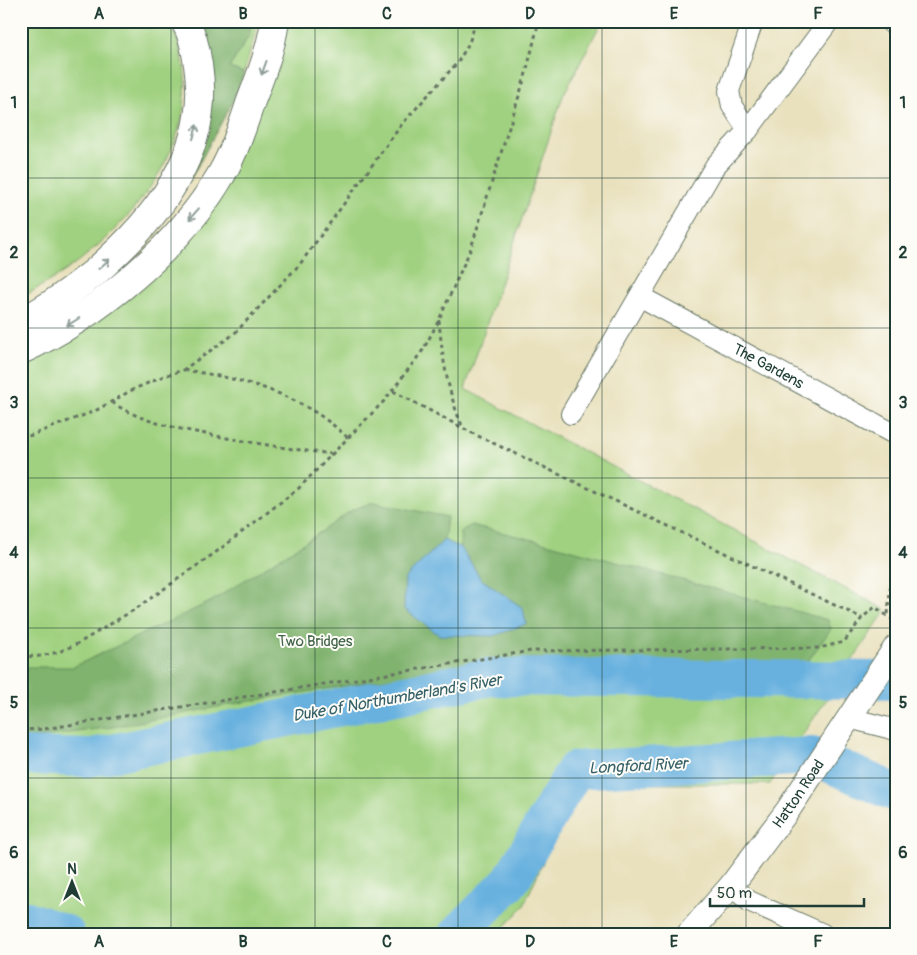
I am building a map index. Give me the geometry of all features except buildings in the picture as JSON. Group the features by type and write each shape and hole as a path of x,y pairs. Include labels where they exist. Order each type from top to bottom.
{"highway":[{"path":"21,321 76,288 128,242 165,198 186,159 196,130 201,104 200,78 196,53 190,30 185,21"},
{"path":"21,350 46,339 83,316 117,290 162,250 199,209 222,174 241,129 266,63 275,21"}],"street":[{"path":"748,130 732,106 728,91 753,21"},
{"path":"571,414 716,166 748,130 829,21"},
{"path":"889,21 896,27"},
{"name":"The Gardens","path":"641,297 896,435"},
{"name":"Hatton Road","path":"689,934 731,886 788,810 896,647"},
{"path":"847,721 896,730"},
{"path":"731,886 749,901 823,934"}],"path":[{"path":"21,439 95,411 132,390 183,370 234,334 300,264 402,124 458,62 469,43 476,21"},
{"path":"21,657 59,652 79,643 137,608 219,550 299,488 393,391 424,350 471,248 525,77 539,21"},
{"path":"439,320 441,346 451,397 463,429"},
{"path":"183,370 213,375 268,389 303,404 331,423 348,438"},
{"path":"393,391 463,429 862,618"},
{"path":"112,402 126,412 182,429 260,444 333,454"},
{"path":"888,614 892,580 896,572"},
{"path":"21,730 64,726 531,652 819,648 844,642 862,618 875,607 888,614 896,622"}],"green space":[{"path":"21,21 169,21 182,55 185,89 181,123 169,154 152,185 130,213 106,238 58,276 21,298"},
{"path":"195,21 250,21 250,34 229,68 244,73 232,103 189,182"},
{"path":"250,21 256,21 255,34 244,73 229,68 250,34"},
{"name":"Two Bridges","path":"281,21 602,21 563,96 465,389 886,610 770,784 578,784 523,907 497,934 21,934 21,357 187,231"},
{"path":"373,502 447,517 444,540 405,578 404,609 523,608 481,579 461,548 460,532 471,525 550,544 828,620 831,629 805,665 524,659 460,667 244,702 112,727 21,740 21,667 73,667 210,602 321,532 352,510"}],"water":[{"path":"444,540 461,548 481,579 523,608 526,624 494,636 439,635 404,609 405,578"}],"waterway":[{"name":"Duke of Northumberland's River","path":"21,756 88,758 490,677 896,680"},
{"name":"Longford River","path":"458,934 511,880 575,770 812,756 896,793"},
{"name":"Longford River","path":"21,918 66,934"}]}
